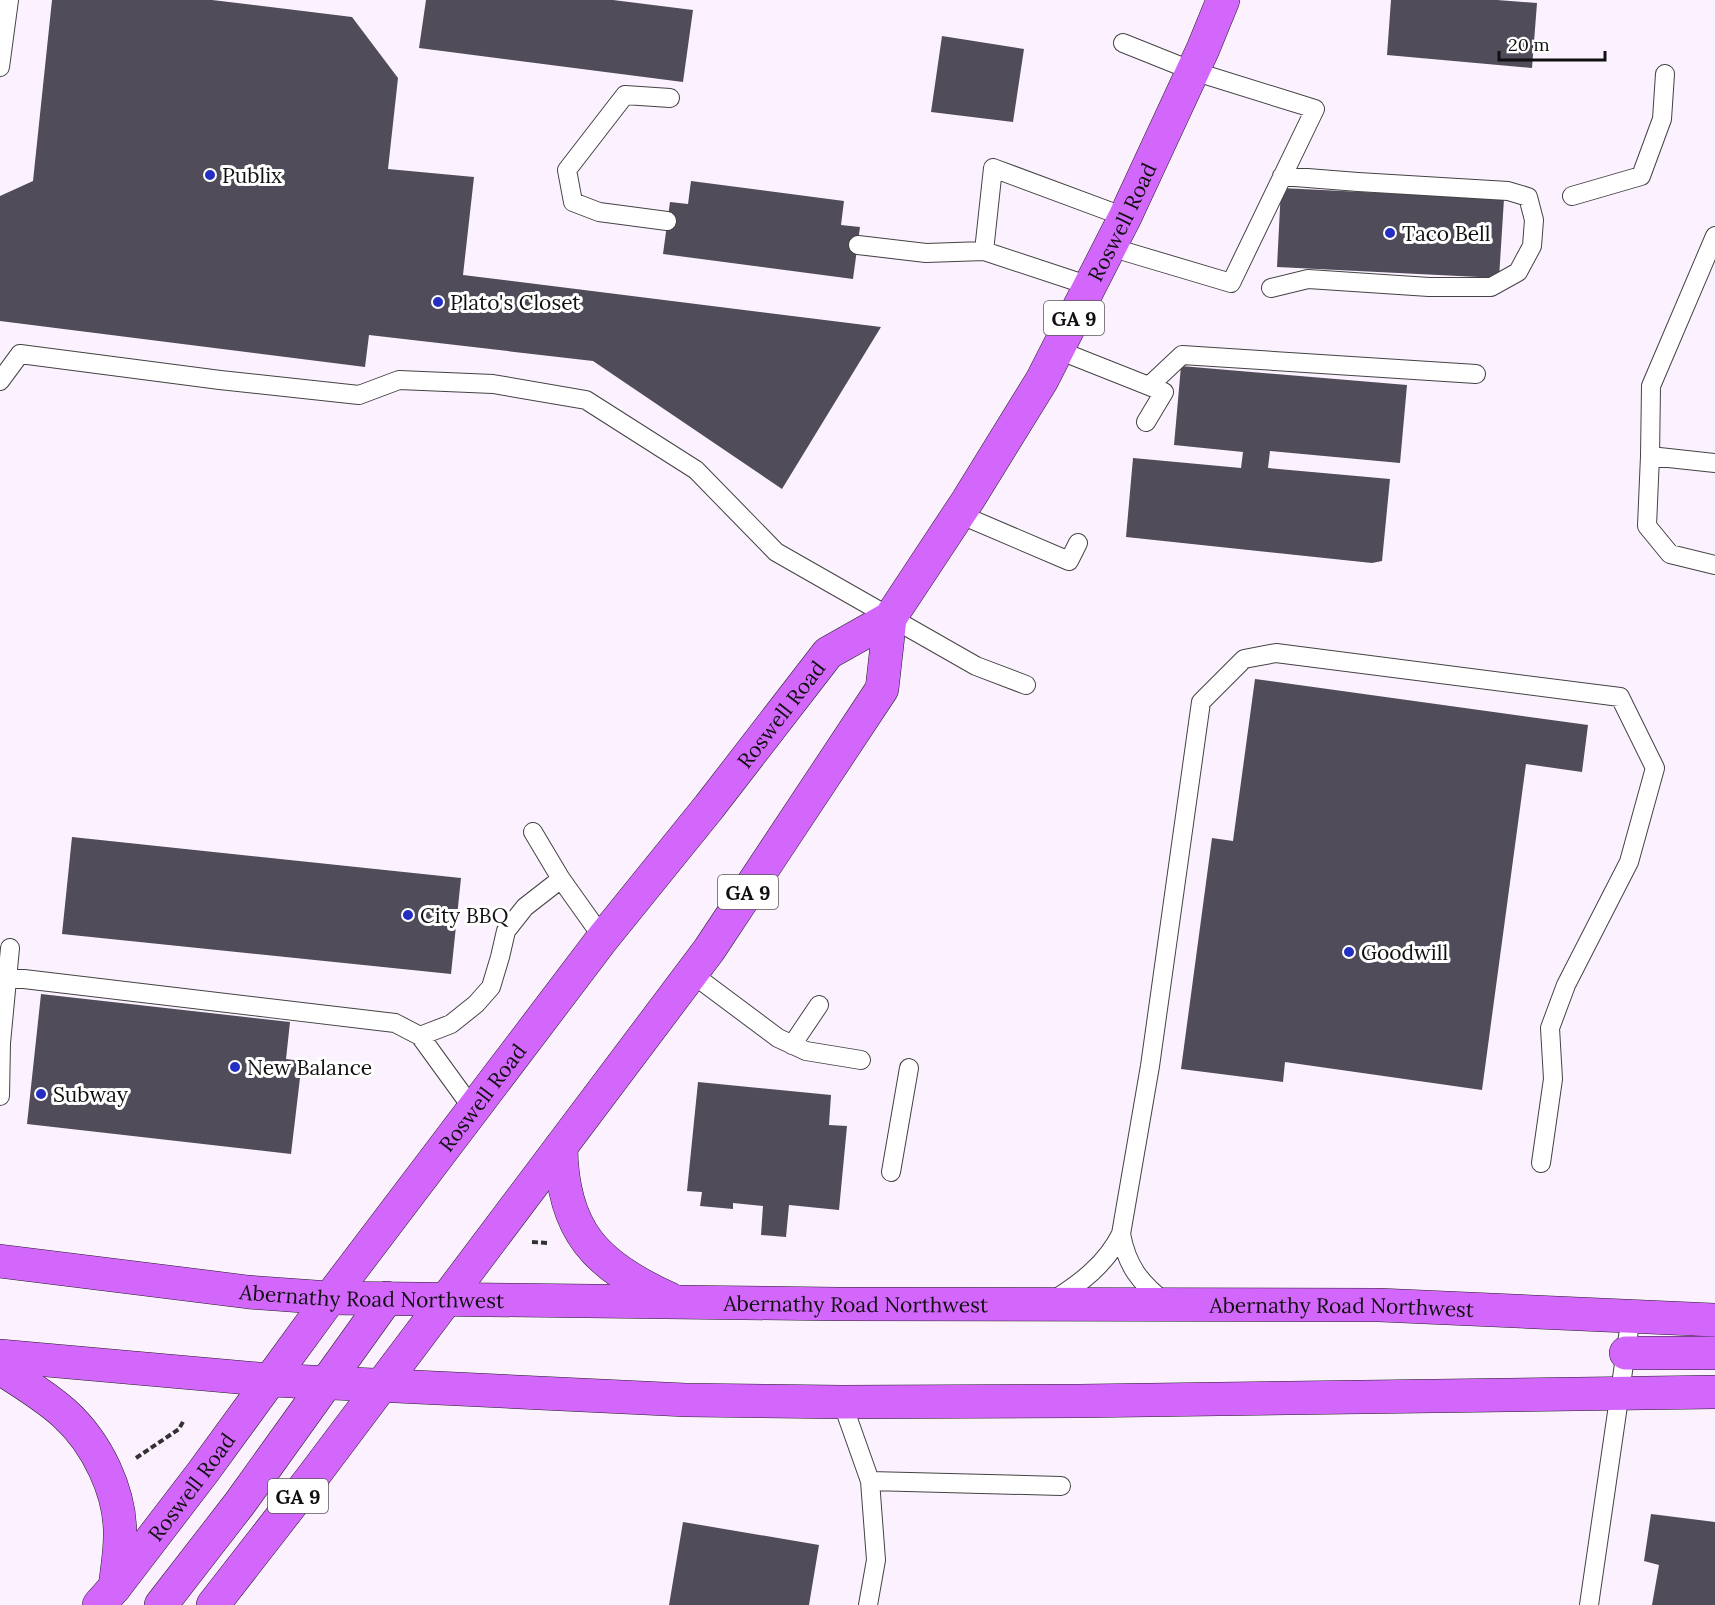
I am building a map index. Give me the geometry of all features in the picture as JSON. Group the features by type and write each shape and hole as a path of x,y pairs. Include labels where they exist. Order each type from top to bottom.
{"main road":[{"name":"Roswell Road","path":"213,1605 448,1299 691,973 783,840 882,689 890,618 959,514 1042,380 1125,218 1223,0"},
{"name":"Roswell Road","path":"107,1596 203,1472 330,1298 603,938 709,807 828,652 890,618"},
{"path":"561,1147 564,1191 570,1212 584,1238 603,1259 621,1273 642,1287 679,1302"},
{"name":"Abernathy Road Northwest","path":"0,1261 248,1292 330,1298 1046,1305 1378,1305 1715,1320"},
{"path":"161,1605 240,1503 387,1298"},
{"path":"1626,1353 1715,1353"},
{"path":"0,1356 270,1380 686,1400 842,1402 1715,1392"},
{"path":"0,1368 65,1414 89,1441 105,1469 116,1503 120,1535 107,1596"}],"lane":[{"path":"0,67 9,0"},
{"path":"1110,247 1231,283 1315,109 1193,71 1123,43"},
{"path":"1572,196 1641,176 1662,119 1665,75"},
{"path":"667,221 599,212 573,202 567,170 625,95 670,98"},
{"path":"984,251 993,168 1125,218"},
{"path":"1271,288 1308,279 1429,287 1491,287 1518,272 1532,246 1534,220 1528,197 1508,191 1282,176"},
{"path":"1715,236 1652,386 1647,526 1670,554 1715,565"},
{"path":"858,245 926,252 984,251 1090,286"},
{"path":"1058,350 1164,392 1146,422"},
{"path":"0,381 20,354 220,380 359,394 399,380 493,384 586,400 696,470 776,552 976,666 1026,685"},
{"path":"1149,386 1182,355 1476,374"},
{"path":"1650,456 1715,463"},
{"path":"959,514 1069,561 1078,543"},
{"path":"1046,1305 1078,1285 1100,1265 1114,1248 1121,1234 1150,1066 1201,702 1244,659 1276,653 1620,698 1655,768 1629,862 1566,985 1550,1028 1553,1079 1541,1163"},
{"path":"533,832 561,879 603,938"},
{"path":"420,1036 451,1024 476,1004 491,987 506,931 525,907 561,879"},
{"path":"0,1096 1,1043 10,948"},
{"path":"691,973 778,1038 806,1051 861,1060"},
{"path":"7,977 395,1023 420,1036 473,1109"},
{"path":"792,1045 819,1005"},
{"path":"891,1172 909,1068"},
{"path":"1121,1234 1131,1267 1153,1293 1168,1304"},
{"path":"1590,1605 1631,1316"},
{"path":"842,1402 870,1480 876,1560 867,1605"},
{"path":"870,1480 1061,1486"}],"path":[{"path":"530,1241 558,1244"},
{"path":"129,1463 179,1429 184,1420"},
{"path":"179,1429 185,1431"}],"building":[{"path":"52,0 212,0 352,17 398,78 388,169 474,177 463,275 881,327 782,489 593,361 369,335 365,367 0,321 0,196 33,181"},
{"path":"426,0 613,0 693,10 683,82 419,48"},
{"path":"1391,0 1497,0 1537,3 1532,68 1387,55"},
{"path":"942,36 1024,49 1013,122 931,112"},
{"path":"691,181 844,201 841,225 860,227 853,279 663,254 670,202 688,204"},
{"name":"Taco Bell","path":"1281,188 1504,199 1499,278 1277,267"},
{"path":"1181,366 1407,385 1400,463 1270,451 1268,468 1390,479 1382,561 1372,563 1126,537 1133,458 1241,468 1243,452 1174,445"},
{"name":"Goodwill","path":"1255,679 1588,725 1582,772 1526,764 1482,1090 1285,1062 1283,1082 1181,1069 1212,838 1233,841"},
{"path":"72,837 461,878 451,974 62,934"},
{"path":"41,994 290,1022 286,1059 302,1061 291,1154 27,1124"},
{"path":"698,1082 831,1095 829,1125 847,1126 839,1210 789,1205 786,1237 761,1235 763,1206 733,1203 733,1209 700,1206 702,1192 687,1191"},
{"path":"1651,1514 1715,1522 1715,1605 1652,1605 1659,1565 1644,1561"},
{"path":"683,1522 819,1545 809,1605 669,1605"}],"place":[{"name":"Publix","path":"210,175"},
{"name":"Taco Bell","path":"1390,233"},
{"name":"Plato's Closet","path":"438,302"},
{"name":"City BBQ","path":"408,915"},
{"name":"Goodwill","path":"1349,952"},
{"name":"New Balance","path":"235,1067"},
{"name":"Subway","path":"41,1094"}]}
